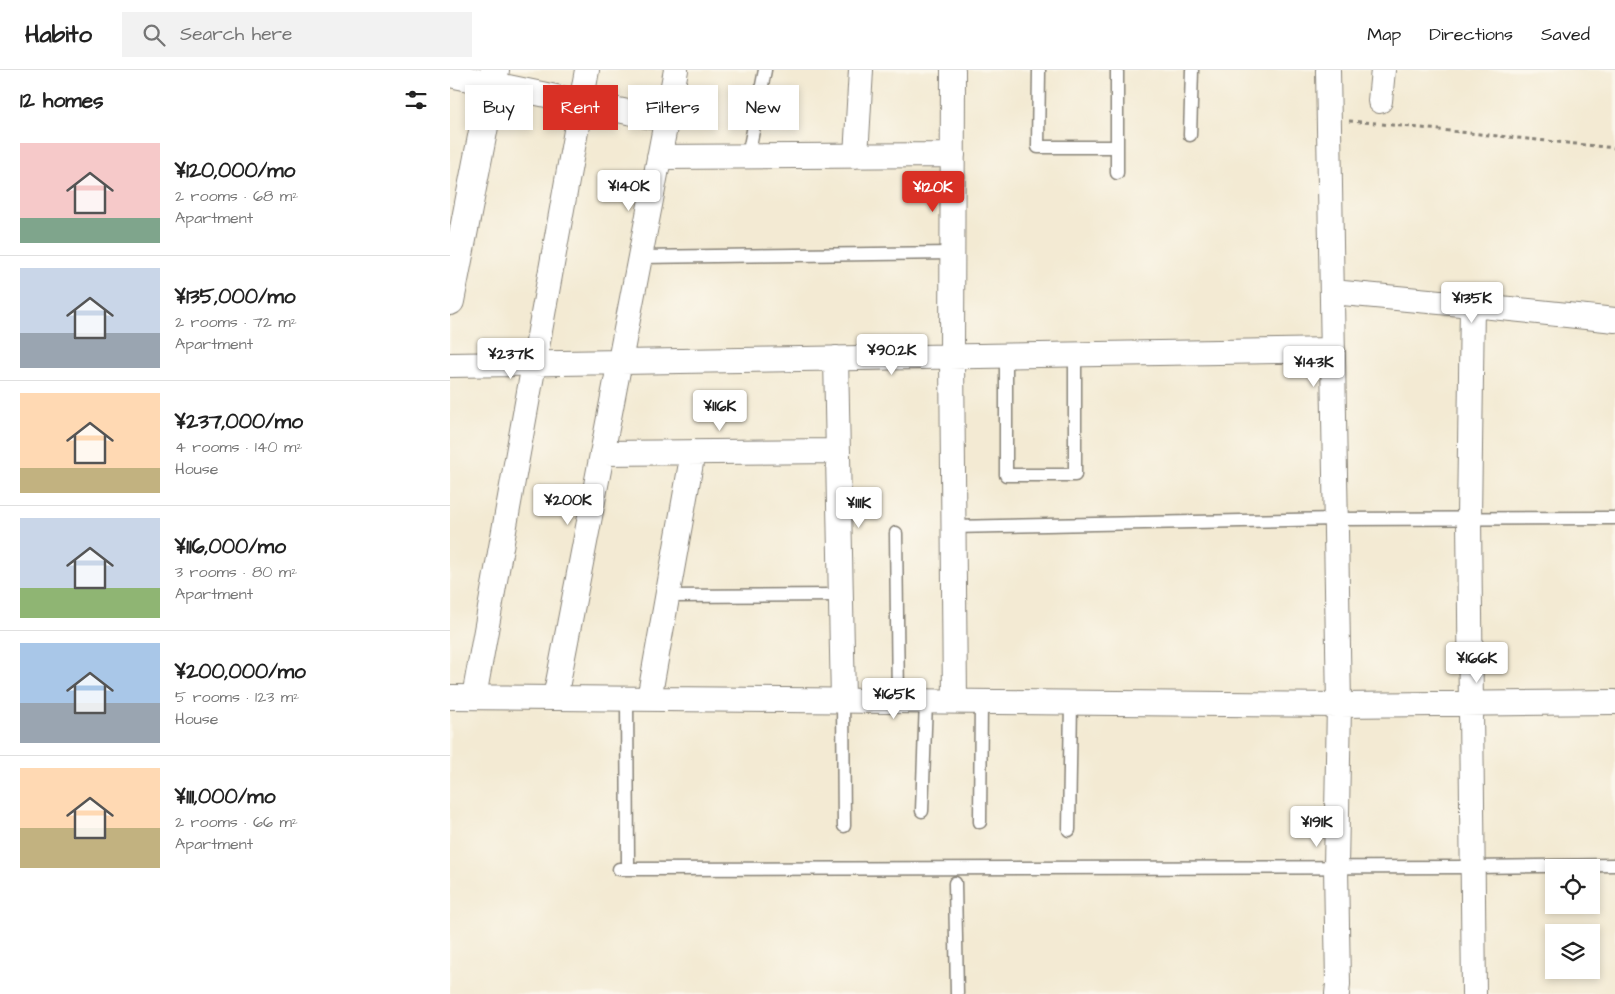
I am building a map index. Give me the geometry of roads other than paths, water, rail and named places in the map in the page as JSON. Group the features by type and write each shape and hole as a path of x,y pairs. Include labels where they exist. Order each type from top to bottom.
{"street":[{"path":"585,85 587,70"},
{"path":"673,85 676,70"},
{"path":"856,156 861,70"},
{"path":"953,70 952,356 955,701"},
{"path":"1328,70 1339,705 1336,867 1337,994"},
{"path":"1380,101 1384,70"},
{"path":"450,75 494,77 543,91"},
{"path":"450,301 494,77"},
{"path":"474,697 577,130"},
{"path":"555,698 664,130"},
{"path":"659,157 953,155"},
{"path":"1332,292 1615,320"},
{"path":"1472,305 1469,518 1474,994"},
{"path":"450,365 1333,350"},
{"path":"836,358 843,700"},
{"path":"602,453 838,451"},
{"path":"638,699 666,596 693,452"},
{"path":"450,697 1339,705 1615,702"}],"lane":[{"path":"748,156 765,70"},
{"path":"1039,70 1038,147 1117,148"},
{"path":"1117,70 1117,173"},
{"path":"1190,135 1192,70"},
{"path":"640,258 953,253"},
{"path":"1006,355 1006,475 1075,474 1075,354"},
{"path":"953,527 1336,519 1615,518"},
{"path":"896,533 898,701"},
{"path":"666,596 841,595"},
{"path":"638,699 623,865 1336,867 1615,865"},
{"path":"843,700 844,826"},
{"path":"922,811 926,701"},
{"path":"980,822 981,702"},
{"path":"1069,830 1071,702"},
{"path":"955,883 957,994"}]}
